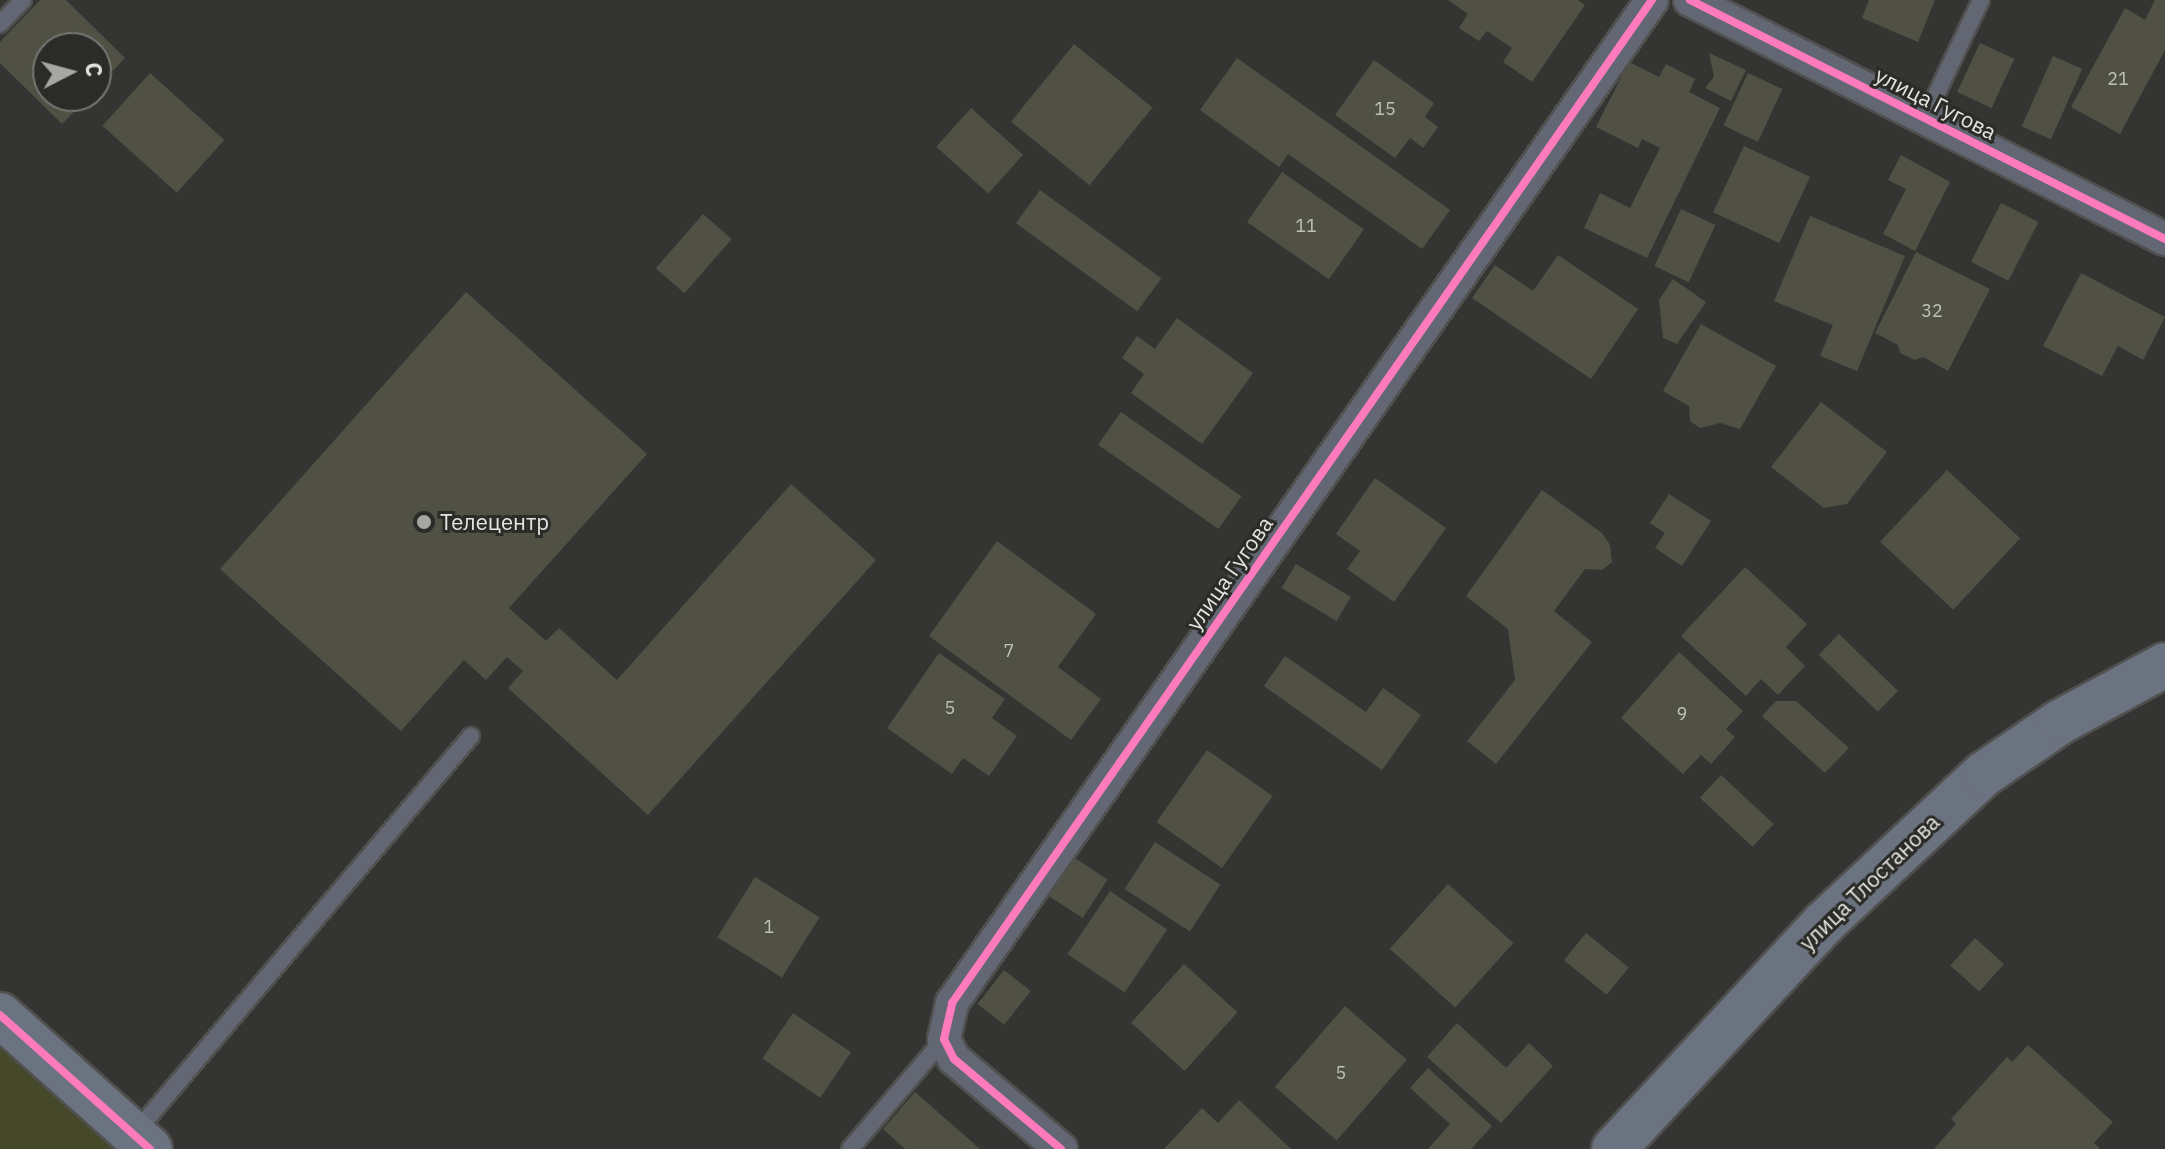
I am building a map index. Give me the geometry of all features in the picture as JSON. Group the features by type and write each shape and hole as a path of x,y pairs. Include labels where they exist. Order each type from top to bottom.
{"main road":[{"name":"улица Тлостанова","path":"1614,1149 1824,923 1984,774 2060,722 2165,665"},
{"path":"0,1015 142,1142"}],"street":[{"name":"улица Гугова","path":"944,1039 952,1003 967,980 1652,0"},
{"name":"улица Гугова","path":"1690,0 2165,239"},
{"path":"944,1039 954,1059 1061,1149"}],"lane":[{"path":"0,24 23,0"},
{"path":"1925,118 1981,0"},
{"path":"142,1142 471,736"},
{"path":"850,1149 944,1039"}],"green space":[{"path":"0,1015 150,1149 0,1149"}],"building":[{"path":"40,0 66,0 99,32 32,32 32,94 0,63 0,42"},
{"path":"1448,0 1578,0 1585,5 1532,82 1503,62 1512,48 1487,31 1479,41 1459,28 1468,14"},
{"path":"1869,0 1935,0 1918,42 1862,18"},
{"path":"2155,0 2165,0 2165,50 2120,134 2071,107 2125,8 2145,20"},
{"path":"1980,43 2014,59 1992,108 1957,92"},
{"path":"1074,44 1152,108 1090,185 1011,122"},
{"path":"112,45 125,58 112,71"},
{"path":"1709,53 1746,70 1731,101 1705,88 1714,77"},
{"path":"2053,56 2082,69 2051,139 2022,126"},
{"path":"1237,58 1450,210 1422,249 1288,154 1279,167 1200,110"},
{"path":"1374,60 1434,103 1425,117 1438,127 1423,148 1410,138 1395,158 1335,115"},
{"path":"1629,62 1659,77 1666,64 1695,79 1689,92 1720,108 1647,258 1584,228 1600,193 1630,208 1660,148 1642,139 1638,148 1596,127"},
{"path":"150,73 224,140 177,193 102,126"},
{"path":"1748,73 1782,89 1758,142 1723,126"},
{"path":"971,108 1023,155 988,193 936,147"},
{"path":"50,112 74,112 62,124"},
{"path":"1744,146 1810,177 1779,243 1713,212"},
{"path":"1901,155 1950,182 1915,251 1883,234 1906,189 1888,180"},
{"path":"1282,172 1364,229 1329,279 1247,222"},
{"path":"1040,190 1161,278 1137,311 1016,223"},
{"path":"2001,203 2038,222 2008,281 1971,262"},
{"path":"1681,209 1715,225 1689,282 1654,266"},
{"path":"703,214 732,239 684,293 656,268"},
{"path":"1810,216 1905,256 1857,371 1820,356 1833,325 1774,301"},
{"path":"1916,252 1990,289 1948,371 1923,357 1915,360 1900,353 1898,345 1875,333"},
{"path":"1558,255 1638,309 1591,379 1472,298 1495,265 1533,291"},
{"path":"2081,273 2165,317 2143,360 2118,346 2102,376 2043,346"},
{"path":"1673,279 1706,302 1677,344 1663,338 1659,300"},
{"name":"Телецентр","path":"466,292 647,454 509,608 546,641 559,628 617,680 791,484 876,560 648,815 508,688 523,671 507,657 486,680 464,660 401,731 220,569"},
{"path":"1177,318 1253,373 1202,444 1131,393 1144,374 1122,358 1137,336 1155,349"},
{"path":"1701,324 1776,366 1740,429 1720,423 1700,428 1690,421 1689,406 1663,391"},
{"path":"1821,402 1887,452 1847,504 1824,508 1771,467"},
{"path":"1121,412 1241,496 1218,529 1098,445"},
{"path":"1947,470 2020,538 1953,610 1880,542"},
{"path":"1375,478 1446,528 1394,602 1347,569 1360,551 1336,534"},
{"path":"1542,490 1602,533 1610,545 1612,562 1602,570 1585,569 1554,611 1592,642 1496,764 1467,741 1515,680 1508,629 1466,596"},
{"path":"1669,494 1711,521 1682,566 1655,548 1665,533 1650,523"},
{"path":"997,541 1096,614 1058,667 1101,699 1071,740 929,636"},
{"path":"1296,564 1351,597 1336,621 1282,588"},
{"path":"1745,567 1807,624 1786,647 1805,666 1778,695 1761,679 1746,696 1681,636"},
{"path":"1839,634 1898,691 1878,712 1819,655"},
{"path":"1679,652 1743,711 1726,729 1735,737 1711,764 1701,755 1683,774 1621,718"},
{"path":"939,653 1005,699 992,718 1017,736 989,776 963,758 952,774 887,728"},
{"path":"1285,656 1366,712 1383,688 1421,715 1382,770 1264,686"},
{"path":"1776,701 1796,701 1849,748 1825,773 1762,716"},
{"path":"1207,750 1273,796 1222,868 1157,822"},
{"path":"1721,775 1774,824 1753,847 1700,798"},
{"path":"1155,842 1220,884 1190,931 1125,889"},
{"path":"1070,855 1108,880 1083,918 1045,894"},
{"path":"755,877 819,917 782,977 717,937"},
{"path":"1448,884 1513,943 1455,1008 1390,949"},
{"path":"1110,891 1167,930 1125,993 1068,954"},
{"path":"1586,933 1629,968 1607,995 1564,960"},
{"path":"1975,938 2004,964 1979,992 1950,965"},
{"path":"1184,964 1238,1012 1185,1071 1131,1023"},
{"path":"1004,970 1031,991 1004,1025 978,1004"},
{"path":"1345,1006 1407,1060 1337,1141 1275,1087"},
{"path":"793,1013 851,1052 820,1098 762,1059"},
{"path":"1457,1023 1506,1068 1529,1043 1553,1066 1501,1123 1427,1057"},
{"path":"2028,1045 2113,1122 2094,1143 2100,1149 1934,1149 1956,1124 1951,1119 2007,1057 2012,1062"},
{"path":"1428,1068 1492,1126 1471,1149 1428,1149 1450,1124 1410,1088"},
{"path":"915,1092 980,1149 905,1149 883,1129"},
{"path":"1239,1100 1291,1149 1164,1149 1202,1108 1218,1123"}],"cycle path":[{"path":"1061,1149 954,1059 944,1039 952,1003 1652,0"},
{"path":"1690,0 2165,239"},
{"path":"0,1015 150,1149"}],"place":[{"name":"Телецентр","path":"424,522"}]}
